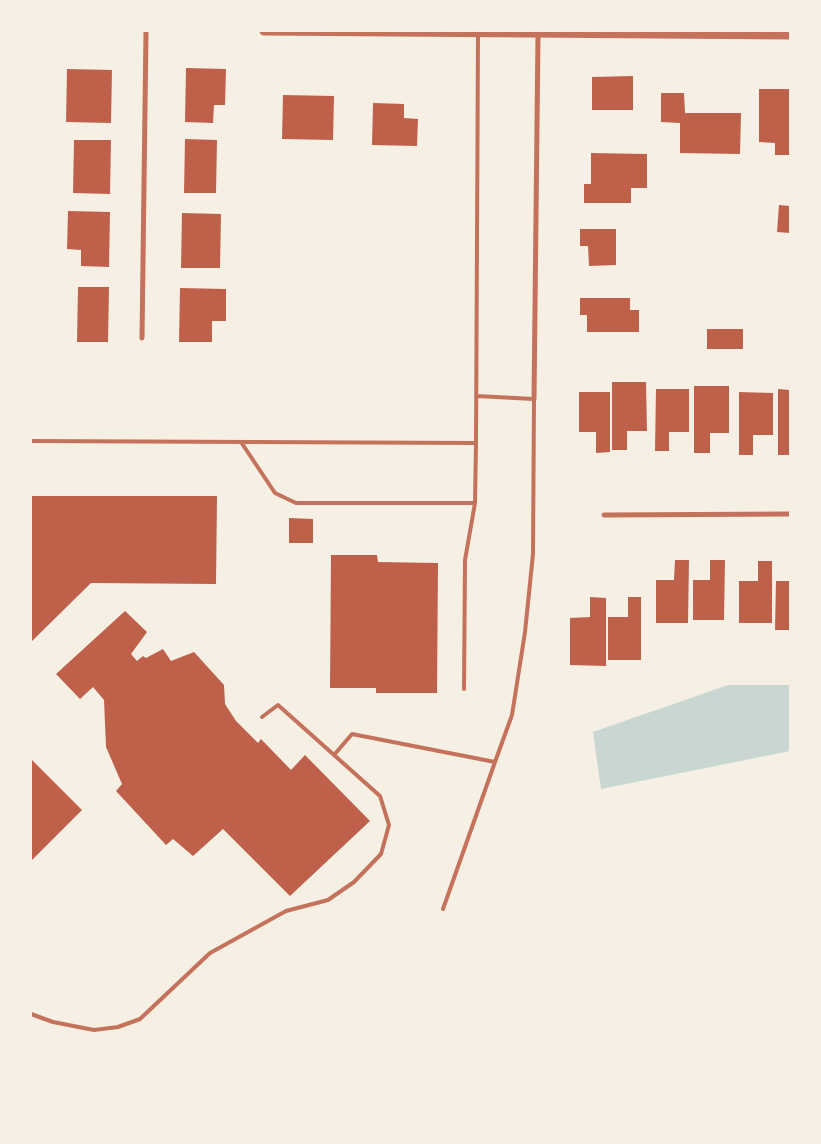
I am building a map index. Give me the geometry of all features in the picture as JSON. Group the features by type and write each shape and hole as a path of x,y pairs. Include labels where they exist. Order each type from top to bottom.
{"street":[{"path":"142,338 146,31"},
{"path":"264,31 790,35"},
{"path":"534,399 538,34"},
{"path":"604,515 790,514"}],"lane":[{"path":"464,689 465,560 475,503 478,34"},
{"path":"443,909 512,715 525,632 533,554 534,399 476,396"},
{"path":"31,441 476,443"},
{"path":"241,442 275,493 296,504 475,503"},
{"path":"31,1014 53,1022 94,1030 118,1027 140,1019 210,953 286,911 328,900 354,882 381,854 389,825 380,796 278,705 262,717"},
{"path":"334,755 352,734 495,762"}],"shaded area":[{"path":"728,685 790,685 790,751 601,789 593,732"}],"building":[{"path":"186,68 226,69 225,105 214,105 213,123 185,122"},
{"path":"67,69 112,70 111,123 66,122"},
{"path":"633,76 633,110 592,110 592,77"},
{"path":"759,89 790,89 790,155 775,155 775,143 759,142"},
{"path":"661,93 684,93 685,113 741,113 740,154 680,153 680,123 661,122"},
{"path":"283,95 334,96 333,140 282,139"},
{"path":"373,103 404,104 404,118 418,119 417,146 372,145"},
{"path":"185,139 217,140 216,193 184,193"},
{"path":"74,140 111,140 110,194 73,193"},
{"path":"591,153 647,154 647,188 631,188 631,203 584,203 584,184 591,184"},
{"path":"779,205 790,206 790,233 777,232"},
{"path":"68,211 110,212 109,267 81,266 81,250 67,249"},
{"path":"182,213 221,214 220,268 181,268"},
{"path":"580,229 616,229 616,265 589,266 588,246 580,246"},
{"path":"78,287 109,287 108,342 77,342"},
{"path":"180,288 226,289 226,321 212,321 212,342 179,342"},
{"path":"580,298 630,298 630,310 639,310 639,332 587,332 587,315 580,315"},
{"path":"707,329 743,329 743,349 707,349"},
{"path":"612,382 646,382 647,431 627,431 627,450 612,450"},
{"path":"694,386 729,386 729,433 710,433 710,453 694,453"},
{"path":"656,389 689,389 689,432 669,432 669,451 655,451"},
{"path":"778,389 790,390 790,455 778,455"},
{"path":"579,392 610,392 610,452 596,453 596,432 579,432"},
{"path":"739,392 773,393 773,435 753,435 753,455 739,455"},
{"path":"31,496 217,496 216,584 91,583 31,642"},
{"path":"289,518 313,519 313,543 289,543"},
{"path":"331,555 377,555 378,562 438,563 437,693 376,693 376,688 330,688"},
{"path":"675,560 689,560 688,623 656,623 656,580 674,580"},
{"path":"710,560 725,560 724,620 693,620 693,580 710,580"},
{"path":"758,561 772,561 772,623 739,623 739,581 758,581"},
{"path":"776,581 790,581 790,630 775,630"},
{"path":"590,597 606,598 606,666 570,665 570,618 590,617"},
{"path":"628,597 641,597 641,660 608,660 608,617 628,617"},
{"path":"125,611 147,632 131,654 137,661 143,656 146,658 163,649 171,661 194,652 224,685 225,704 236,721 258,743 261,739 291,770 305,755 370,821 290,896 223,829 193,856 173,839 166,845 116,791 122,784 106,747 104,700 93,687 80,699 56,674"},
{"path":"31,759 82,810 31,861"}]}
